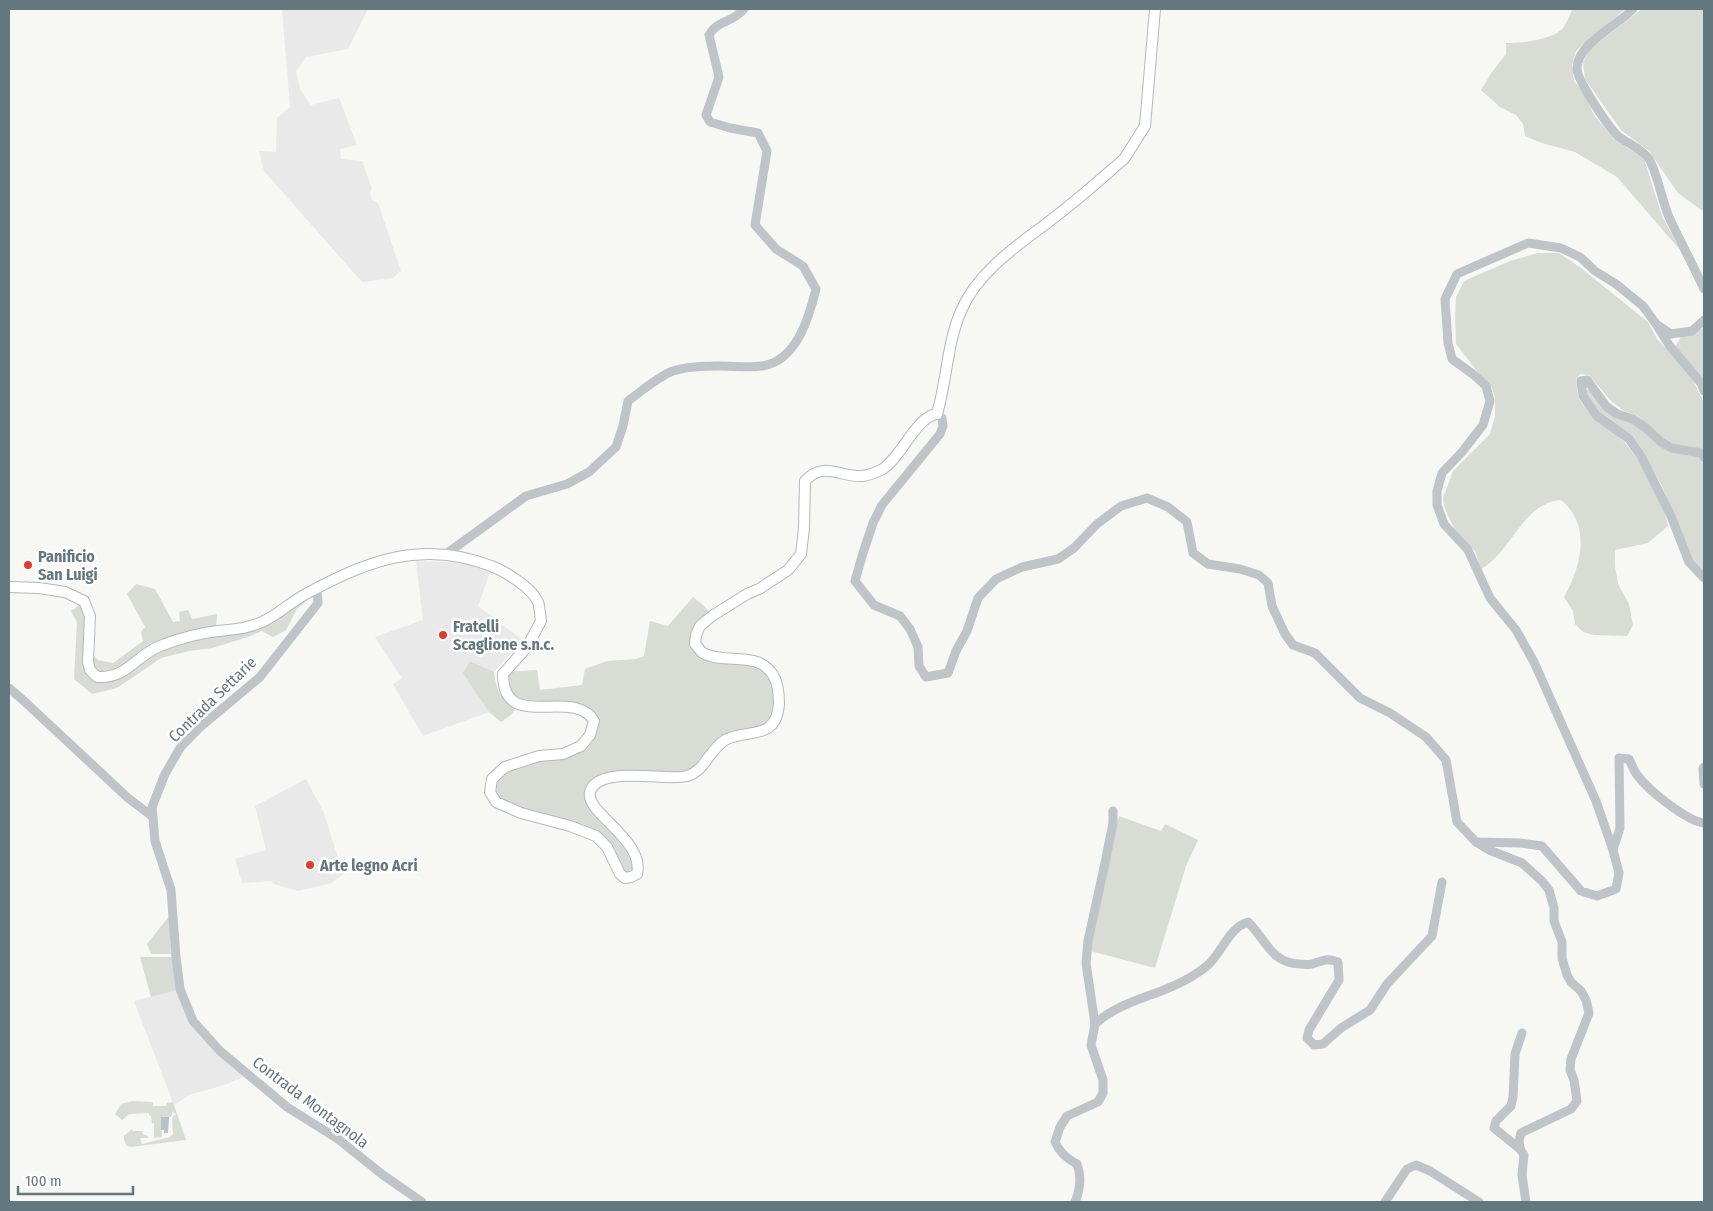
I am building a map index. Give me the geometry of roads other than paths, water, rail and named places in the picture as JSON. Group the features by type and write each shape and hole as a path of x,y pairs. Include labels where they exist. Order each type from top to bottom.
{"main road":[{"path":"9,587 39,588 66,592 84,602 90,616 88,662 90,670 97,677 107,678 119,675 158,647 182,638 216,631 244,629 265,621 304,595 348,571 374,563 408,554 430,553 472,558 501,570 528,590 537,601 541,621 527,647 503,674 503,688 509,696 524,706 579,708 589,713 594,721 590,736 581,746 564,754 539,756 505,767 492,779 490,792 496,802 521,813 570,826 596,836 607,847 620,874 625,878 632,877 637,874 636,860 622,835 591,802 590,792 601,781 624,776 668,778 686,776 698,771 712,751 725,740 736,736 750,735 772,724 778,714 779,701 778,687 774,676 768,668 758,662 712,656 702,652 696,644 696,635 700,626 712,616 747,594 759,590 788,570 801,554 804,528 805,482 812,474 829,471 861,476 872,474 885,467 896,456 924,420 931,415 937,414 942,399 954,333 968,296 980,280 1006,256 1124,159 1145,126 1155,9"}],"street":[{"path":"446,554 526,496 567,484 589,472 616,447 628,401 673,371 703,366 763,366 779,360 795,345 810,315 816,289 803,266 776,248 755,225 767,151 758,133 710,122 706,115 719,77 709,35 713,27 739,16 744,9"},
{"path":"1633,9 1580,55 1576,69 1580,81 1596,108 1617,135 1637,148 1648,159 1669,217 1704,289"},
{"path":"1476,842 1520,843 1542,846 1581,891 1597,896 1616,889 1619,873 1596,802 1534,662 1516,630 1490,598 1468,550 1444,524 1437,506 1437,490 1442,473 1462,452 1483,425 1490,401 1486,386 1452,359 1448,343 1445,299 1457,274 1528,243 1561,248 1580,257 1595,271 1616,284 1643,306 1669,345 1696,377 1704,391"},
{"path":"1656,324 1672,334 1692,331 1704,320"},
{"path":"1704,457 1701,452 1672,448 1661,442 1646,428 1632,419 1617,414 1606,406 1587,380 1580,381 1583,396 1596,415 1629,439 1641,456 1667,507 1689,562 1704,578"},
{"path":"937,414 942,418 943,426 940,434 882,505 873,523 855,581 874,605 900,616 910,629 918,647 919,666 926,677 948,673 956,651 967,631 978,598 996,579 1022,567 1058,559 1074,548 1097,524 1121,506 1147,498 1168,507 1187,522 1193,553 1208,564 1240,569 1259,575 1268,583 1272,606 1285,634 1293,645 1315,653 1360,698 1390,713 1426,737 1446,760 1457,822 1476,842 1489,850 1522,863 1542,881 1549,890 1554,908 1554,921 1562,942 1562,958 1567,975 1571,982 1581,991 1586,1000 1589,1013 1571,1059 1570,1070 1574,1080 1576,1101 1571,1109 1521,1133 1520,1149"},
{"name":"Contrada Settarie","path":"180,989 171,890 155,841 152,808 165,774 180,748 199,728 260,676 318,603 317,589"},
{"path":"9,688 128,798 153,817"},
{"path":"1613,850 1620,828 1619,758 1629,759 1637,776 1671,806 1695,822 1704,824"},
{"path":"1704,767 1704,784"},
{"path":"1075,1202 1080,1185 1078,1164 1068,1159 1059,1151 1055,1142 1060,1127 1067,1116 1098,1102 1104,1093 1104,1080 1091,1045 1095,1024 1086,963 1088,941 1113,823 1113,811"},
{"path":"1095,1024 1106,1014 1138,998 1166,989 1193,976 1210,964 1233,931 1240,925 1248,922 1258,932 1275,956 1282,961 1311,965 1329,958 1338,962 1339,980 1309,1030 1308,1038 1314,1045 1322,1044 1341,1028 1370,1010 1387,984 1432,936 1442,882"},
{"name":"Contrada Montagnola","path":"180,989 193,1021 220,1051 287,1107 338,1139 383,1175 422,1202"},
{"path":"1522,1032 1514,1054 1511,1106 1496,1121 1494,1128 1524,1154 1522,1175 1526,1202"},
{"path":"1385,1202 1407,1169 1416,1165 1430,1171 1479,1202"}],"place":[{"name":"Panificio San Luigi","path":"28,565"},
{"name":"Fratelli Scaglione s.n.c.","path":"443,635"},
{"name":"Arte legno Acri","path":"310,865"}]}
